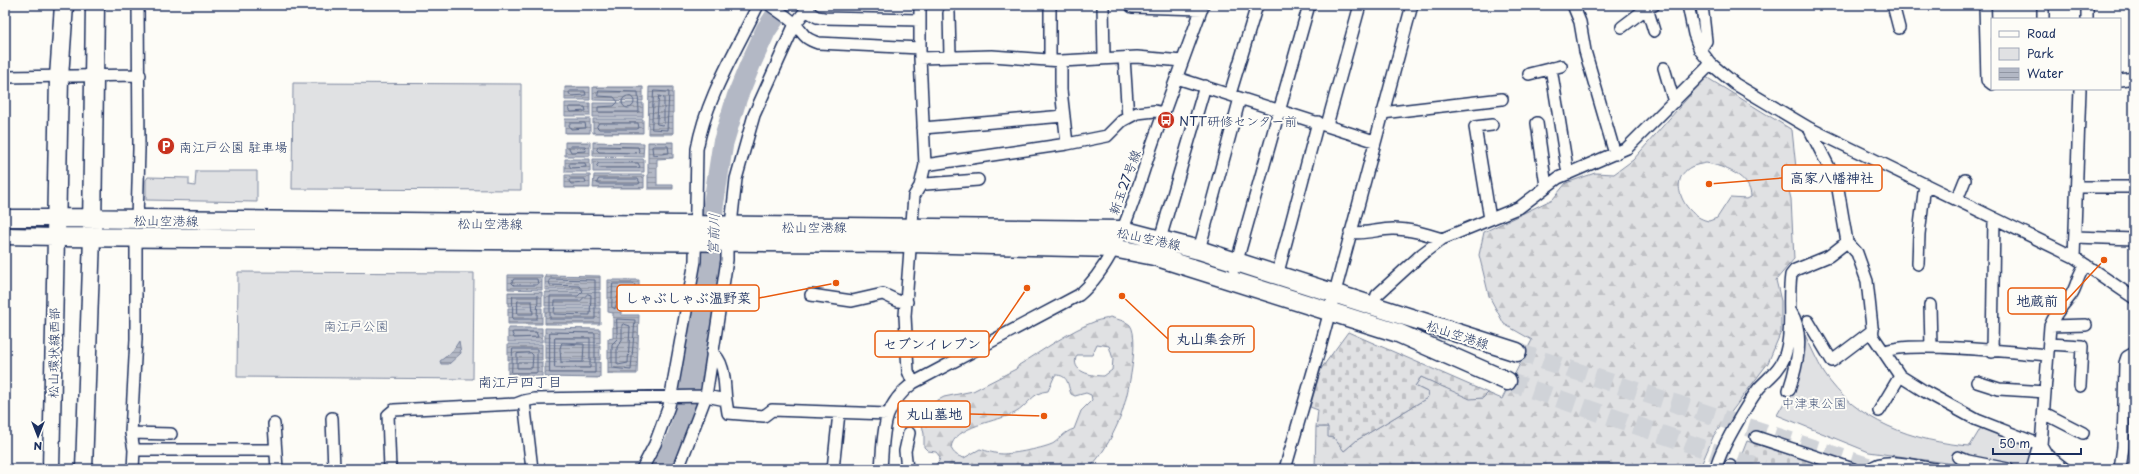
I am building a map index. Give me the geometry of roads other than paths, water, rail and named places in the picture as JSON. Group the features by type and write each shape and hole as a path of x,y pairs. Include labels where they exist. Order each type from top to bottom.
{"main road":[{"path":"56,237 59,77 64,5"},
{"path":"92,237 95,5"},
{"name":"松山空港線","path":"56,218 699,233"},
{"name":"松山空港線","path":"56,237 136,238 699,233 911,235 1122,230 1199,250 1277,276 1398,333 1507,381"},
{"name":"松山空港線","path":"911,235 1113,248 1154,256 1231,280 1331,302 1374,307 1517,352"}],"street":[{"path":"137,220 140,75 138,5"},
{"path":"770,5 795,24 804,38 818,43 950,57 992,56 1055,61 1104,58 1182,61"},
{"path":"1102,5 1104,58"},
{"path":"1199,250 1257,5"},
{"path":"1231,280 1309,5"},
{"path":"1277,276 1322,124 1360,5"},
{"path":"1285,469 1321,344 1374,141 1412,5"},
{"path":"1573,5 1580,22 1585,51 1614,154"},
{"path":"1688,5 1694,34 1700,50 1711,64 1735,84 1809,128 2074,257 2106,277 2134,298"},
{"path":"1700,50 1706,41 1702,5"},
{"path":"1893,5 1899,28"},
{"path":"1985,5 1987,80 1991,83"},
{"path":"2043,5 2043,18"},
{"path":"2087,5 2087,18"},
{"path":"642,469 655,444 675,396 699,233 697,149 699,136 720,81 760,6"},
{"path":"913,383 906,361 907,302 914,196 921,183 925,165 920,53 920,6"},
{"path":"1132,7 1202,7"},
{"name":"新玉27号線","path":"881,469 885,426 888,414 900,393 913,383 1079,295 1089,287 1101,271 1122,230 1202,7"},
{"path":"1622,26 1650,7 1654,31"},
{"path":"678,469 704,396 727,260 727,233 736,179 754,115 795,24 808,8 817,17 824,18 920,20"},
{"path":"1050,8 1055,61 1061,90 1067,144"},
{"path":"949,13 950,57"},
{"path":"1124,58 1128,118"},
{"path":"1374,307 1377,295 1422,254 1442,239 1520,207 1546,186 1568,174 1614,154 1636,141 1711,64"},
{"path":"1529,74 1556,67 1568,174"},
{"path":"1664,68 1674,102"},
{"path":"5,77 94,77 140,75"},
{"path":"1177,78 1374,141"},
{"path":"2121,80 2134,78"},
{"path":"1160,239 1204,86"},
{"path":"2074,257 2080,90"},
{"path":"1382,113 1502,99"},
{"path":"925,165 1067,144 1107,136 1128,118 1146,111 1164,113"},
{"path":"923,128 1064,116"},
{"path":"1537,123 1546,186"},
{"path":"1490,219 1475,127 1492,125"},
{"path":"1809,128 1837,183 1847,242 1857,254 1867,281 1873,330 1876,342 1900,376 1977,420 2044,450 2065,469"},
{"path":"921,183 926,184 978,180"},
{"path":"1957,200 1965,180"},
{"path":"1918,264 1919,234 1925,184"},
{"path":"2077,187 2134,188"},
{"path":"5,218 56,218"},
{"path":"1992,352 1994,218"},
{"path":"1350,232 1358,234 1377,230 1404,230 1442,239"},
{"path":"5,236 56,237"},
{"name":"松山環状線西部","path":"51,469 56,237"},
{"path":"84,469 92,237"},
{"path":"2075,237 2134,239"},
{"path":"133,469 134,450 132,433 136,339 136,238"},
{"path":"1716,469 1720,456 1754,395 1782,362 1790,335 1791,275 1795,270 1825,258 1847,242"},
{"path":"2042,469 2044,450 2045,392 2050,326 2055,313 2071,295 2080,270 2086,265"},
{"path":"811,295 852,301 883,294 898,301 907,302"},
{"path":"1930,305 1930,347"},
{"path":"1789,390 1797,360 1798,330 1797,322 1791,312"},
{"path":"1808,321 1832,361 1873,330"},
{"path":"2050,326 2086,325"},
{"path":"1884,352 1889,349 1930,347 1992,352 2048,350 2082,346 2080,386"},
{"path":"712,353 717,356 722,366 728,413 764,416 772,410 888,414"},
{"path":"2120,469 2129,438 2125,363 2127,357 2134,353"},
{"path":"1879,411 1900,376"},
{"path":"1977,382 1999,390 2045,392"},
{"path":"390,469 388,415 394,410 516,404 534,399 704,396 726,400"},
{"path":"524,401 532,469"},
{"path":"833,469 839,413"},
{"path":"2044,413 2083,433"},
{"path":"332,418 334,469"},
{"path":"274,424 277,469"},
{"path":"132,433 171,434"},
{"path":"907,469 905,451 909,433"},
{"path":"1756,437 1853,469"},
{"path":"134,450 275,450"},
{"path":"2032,469 2037,451 2044,450"},
{"path":"1958,456 1968,461 2008,469"},
{"path":"1871,469 1875,465 1884,462 1935,469"}],"water":[{"path":"565,87 590,87 590,100 565,100"},
{"path":"593,87 643,87 643,101 593,100"},
{"path":"649,87 673,87 673,134 648,134"},
{"path":"565,103 590,103 590,116 565,116"},
{"path":"593,103 643,103 643,117 593,117"},
{"path":"565,119 590,119 590,133 565,133"},
{"path":"593,119 643,119 643,133 593,133"},
{"path":"565,142 590,142 590,156 565,156"},
{"path":"593,142 644,143 643,157 593,156"},
{"path":"648,142 673,142 673,158 657,159 657,185 673,185 673,189 648,189"},
{"path":"565,159 590,159 590,172 565,172"},
{"path":"593,159 644,159 644,172 593,172"},
{"path":"565,175 590,175 590,188 565,188"},
{"path":"594,175 644,175 644,188 593,188"},
{"path":"508,275 542,275 542,290 508,289"},
{"path":"545,275 600,276 600,290 545,290"},
{"path":"608,280 639,280 639,299 621,299 621,315 639,315 637,374 608,374 608,339 613,338 613,313 608,312"},
{"path":"508,292 542,292 542,306 508,306"},
{"path":"545,292 600,292 600,306 545,306"},
{"path":"508,308 542,308 542,324 508,324"},
{"path":"545,308 600,308 600,324 545,324"},
{"path":"508,328 542,328 542,342 508,342"},
{"path":"545,328 600,329 600,343 545,342"},
{"path":"459,341 461,353 449,364 441,364 440,361 452,352"},
{"path":"508,344 542,344 542,360 508,360"},
{"path":"545,344 600,345 600,360 545,360"},
{"path":"508,362 542,362 542,377 508,377"},
{"path":"545,362 600,362 600,378 545,377"}],"waterway":[{"name":"宮前川","path":"662,469 677,439 686,409 712,259 713,207 723,143 737,97 750,65 766,30 783,5"}],"tunnel":[{"path":"1517,352 1877,469"},
{"path":"1507,381 1763,469"}],"place":[{"name":"NTT研修センター前","path":"1166,120"},
{"name":"南江戸公園 駐車場","path":"166,146"},
{"name":"高家八幡神社","path":"1709,184"},
{"name":"地蔵前","path":"2104,260"},
{"name":"しゃぶしゃぶ温野菜","path":"836,283"},
{"name":"セブンイレブン","path":"1027,288"},
{"name":"丸山集会所","path":"1122,296"},
{"name":"丸山墓地","path":"1044,416"}],"district":[{"name":"南江戸四丁目","path":"520,381"}],"park label":[{"name":"南江戸公園","path":"356,325"},
{"name":"中津東公園","path":"1814,402"}]}
